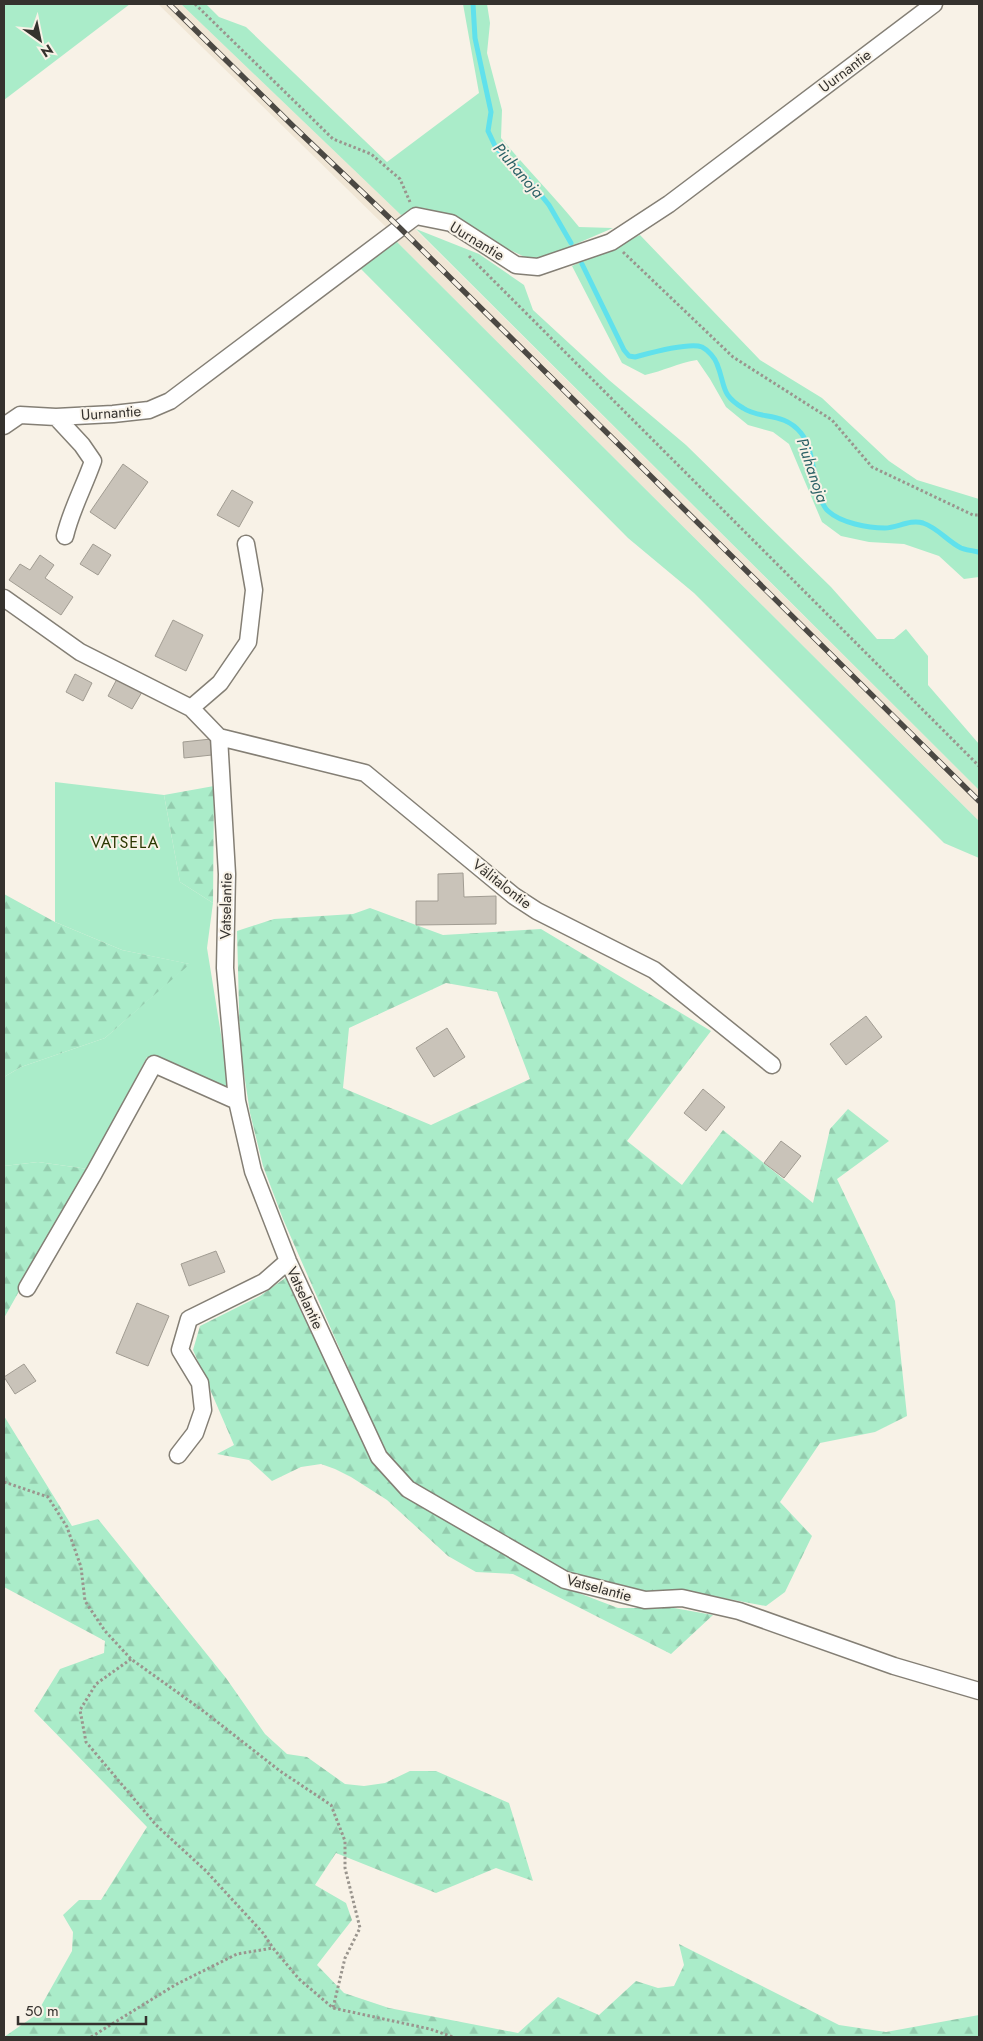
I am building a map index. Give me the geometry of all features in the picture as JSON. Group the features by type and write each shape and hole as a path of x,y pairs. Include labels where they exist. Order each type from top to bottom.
{"street":[{"name":"Uurnantie","path":"4,426 20,414 56,417 149,410 170,401 416,216 451,223 516,265 538,266 612,242 669,204 934,4"},
{"path":"56,417 82,445 93,461 85,485 70,515 65,536"},
{"path":"190,708 220,683 248,642 254,590 246,544"},
{"path":"4,598 80,652 190,708 219,738"},
{"name":"Välitalontie","path":"219,738 365,773 514,896 537,911 654,970 772,1066"},
{"name":"Vatselantie","path":"219,738 227,874 225,968 237,1101 253,1171 288,1261 378,1457 408,1489 565,1580 645,1600 682,1598 739,1611 894,1666 979,1691"},
{"path":"27,1288 94,1173 154,1064 237,1101"},
{"path":"178,1454 195,1433 202,1410 200,1383 180,1350 189,1319 264,1282 288,1261"}],"path":[{"path":"195,4 333,139 371,154 400,179 416,216"},
{"path":"612,242 733,357 832,420 872,467 973,514 979,515"},
{"path":"467,254 979,766"},
{"path":"4,1482 48,1497 67,1527 81,1567 86,1601 105,1631 132,1660 202,1710 280,1772 331,1805 345,1840 345,1868 360,1928 345,1958 332,2008"},
{"path":"132,1660 96,1684 80,1710 86,1742 156,1825 206,1871 263,1933 272,1948 299,1979 332,2008 430,2029 452,2037"},
{"path":"91,2037 175,1985 237,1954 272,1948"}],"shaded area":[{"path":"158,4 181,4 401,215 979,790 979,821 396,241 387,228"}],"green space":[{"path":"4,4 130,4 4,100"},
{"path":"181,4 206,4 219,17 246,27 387,162 479,93 463,4 487,4 490,23 487,53 502,110 501,138 579,227 613,228 548,256 529,259 495,243 457,219 424,208 401,215"},
{"path":"416,229 479,254 524,285 533,310 609,380 686,445 831,587 877,639 894,639 906,629 928,656 928,685 979,744 979,790"},
{"path":"640,235 760,360 822,398 889,461 917,480 979,499 979,577 964,579 939,556 904,544 869,542 841,536 822,522 789,444 773,432 748,425 726,407 697,360 645,375 622,363 572,266"},
{"path":"396,241 979,821 979,858 944,843 694,593 628,538 360,268"},
{"path":"55,782 164,795 180,882 213,903 207,948 230,1090 147,1057 88,1169 38,1162 4,1166 4,1077 21,1067 105,1038 189,964 122,950 55,922"},
{"path":"214,786 213,903 180,882 164,795"},
{"path":"4,894 55,922 122,950 190,964 105,1038 21,1067 4,1077"},
{"path":"370,908 443,935 541,929 711,1031 627,1141 682,1185 723,1130 813,1203 830,1129 848,1109 889,1141 837,1179 895,1301 907,1416 875,1432 820,1443 780,1502 812,1536 785,1592 766,1606 702,1594 649,1593 582,1579 409,1481 380,1441 283,1219 263,1166 250,1113 240,1047 237,931 274,919 353,914","holes":["446,983 497,992 530,1079 431,1125 343,1088 349,1028"]},
{"path":"38,1162 88,1169 4,1318 4,1166"},
{"path":"288,1276 367,1452 383,1474 401,1493 534,1571 576,1592 618,1608 674,1608 713,1615 671,1654 513,1574 476,1572 448,1556 387,1500 335,1469 321,1464 301,1467 272,1481 249,1460 217,1454 234,1445 193,1350 200,1326 260,1296"},
{"path":"4,1416 72,1526 98,1519 226,1678 265,1734 287,1754 307,1757 345,1784 364,1786 385,1783 410,1771 436,1771 509,1803 533,1881 496,1868 436,1893 336,1853 315,1885 346,1903 352,1920 317,1965 344,1993 389,2008 518,2033 558,1997 599,2015 636,1981 658,1988 674,1986 684,1965 679,1944 839,2025 886,2032 979,2015 979,2037 4,2037 36,2015 72,1951 73,1932 63,1915 79,1900 101,1900 147,1827 34,1711 60,1669 104,1653 105,1641 4,1587"}],"building":[{"path":"123,464 148,482 115,529 90,512"},
{"path":"232,490 253,502 239,527 217,515"},
{"path":"93,544 111,555 98,575 80,564"},
{"path":"40,555 54,565 45,578 73,597 61,615 9,580 20,564 30,570"},
{"path":"173,620 203,635 186,671 155,656"},
{"path":"75,674 92,683 83,701 66,692"},
{"path":"117,679 142,692 132,709 108,696"},
{"path":"211,739 212,755 184,758 183,742"},
{"path":"463,873 464,897 496,896 496,924 416,925 416,901 438,901 438,874"},
{"path":"866,1016 882,1037 846,1065 830,1044"},
{"path":"447,1028 465,1057 434,1077 416,1048"},
{"path":"703,1089 725,1107 706,1131 684,1113"},
{"path":"781,1141 801,1156 784,1178 764,1163"},
{"path":"216,1251 225,1272 189,1286 181,1264"},
{"path":"137,1303 169,1316 148,1366 116,1353"},
{"path":"24,1364 36,1381 15,1394 4,1377"}],"waterway":[{"name":"Piuhanoja","path":"473,4 475,38 491,112 488,131 496,148 519,168 549,205 571,243"},
{"name":"Piuhanoja","path":"582,264 624,350 629,356 635,357 679,347 702,347 715,359 730,398 750,412 779,419 794,426 806,441 823,504 833,515 855,524 878,528 890,528 913,522 923,523 961,548 979,552"}],"railway":[{"path":"169,4 400,228 979,801"}],"district":[{"name":"VATSELA","path":"125,842"}]}
